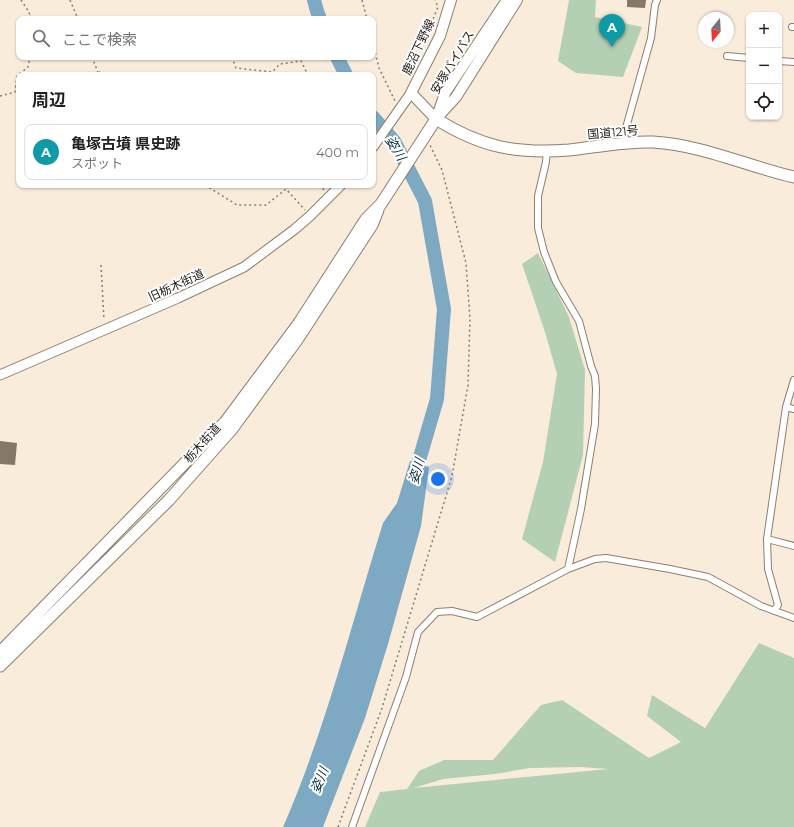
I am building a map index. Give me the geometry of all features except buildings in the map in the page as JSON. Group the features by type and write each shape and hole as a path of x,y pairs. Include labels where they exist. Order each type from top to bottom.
{"highway":[{"name":"栃木街道","path":"0,666 6,648 169,500 232,429 310,321 372,226 380,204 422,138 436,119"},
{"name":"国道121号","path":"436,119 452,129 474,139 514,150 569,150 626,142 653,142 705,151 794,177"}],"main road":[{"name":"鹿沼下野線","path":"436,119 411,93 437,43 451,0"},
{"name":"安塚バイパス","path":"436,119 445,93 506,0"},
{"name":"安塚バイパス","path":"436,119 456,97 517,0"}],"street":[{"path":"626,142 624,135 649,45 657,0"},
{"path":"727,56 746,58"},
{"path":"782,61 794,62"},
{"path":"376,143 411,93"},
{"path":"547,150 546,162 538,196 538,228 544,252 556,282 579,321 595,376 596,389 595,424 581,509 568,569"},
{"name":"旧栃木街道","path":"0,375 178,298 244,267 275,245 310,216 338,188"},
{"path":"774,612 778,605 768,569 768,539 786,407 794,380"},
{"path":"786,407 794,409"},
{"path":"768,539 794,546"},
{"path":"352,827 406,677 418,632 437,612 452,611 477,617 568,569 595,559 606,558 708,577 761,606 794,618"}],"path":[{"path":"21,0 30,16"},
{"path":"70,0 77,16"},
{"path":"362,0 366,16"},
{"path":"436,0 438,7 427,34 437,43"},
{"path":"376,56 379,68 398,112"},
{"path":"22,72 28,67 29,60"},
{"path":"93,60 98,72"},
{"path":"233,60 236,68 272,72 280,64 301,61 306,72"},
{"path":"0,96 15,92 16,84"},
{"path":"338,827 382,708 452,476 468,385 470,319 466,263 442,170 422,138"},
{"path":"210,188 237,205 266,205 286,190 310,216"},
{"path":"101,265 104,330"}],"green space":[{"path":"569,0 596,0 595,17 642,27 623,77 576,73 558,61"},
{"path":"538,253 569,317 585,370 583,455 555,562 522,539 543,462 557,374 545,332 522,264"},
{"path":"759,643 794,658 794,827 365,827 380,792 407,789 419,771 444,760 493,760 541,705 562,700 649,758 681,742 647,716 652,695 705,728","holes":["580,767 608,769 414,788 443,779 495,774 530,768"]}],"water":[{"path":"410,461 429,467 421,526 388,644 365,718 323,827 283,827 325,715 383,523 397,503"}],"waterway":[{"name":"姿川","path":"314,0 319,16"},
{"name":"姿川","path":"338,60 344,72"},
{"name":"姿川","path":"376,120 394,141 425,201 444,309 437,399 413,481"}],"place":[{"name":"亀塚古墳 県史跡","path":"612,47"}]}
